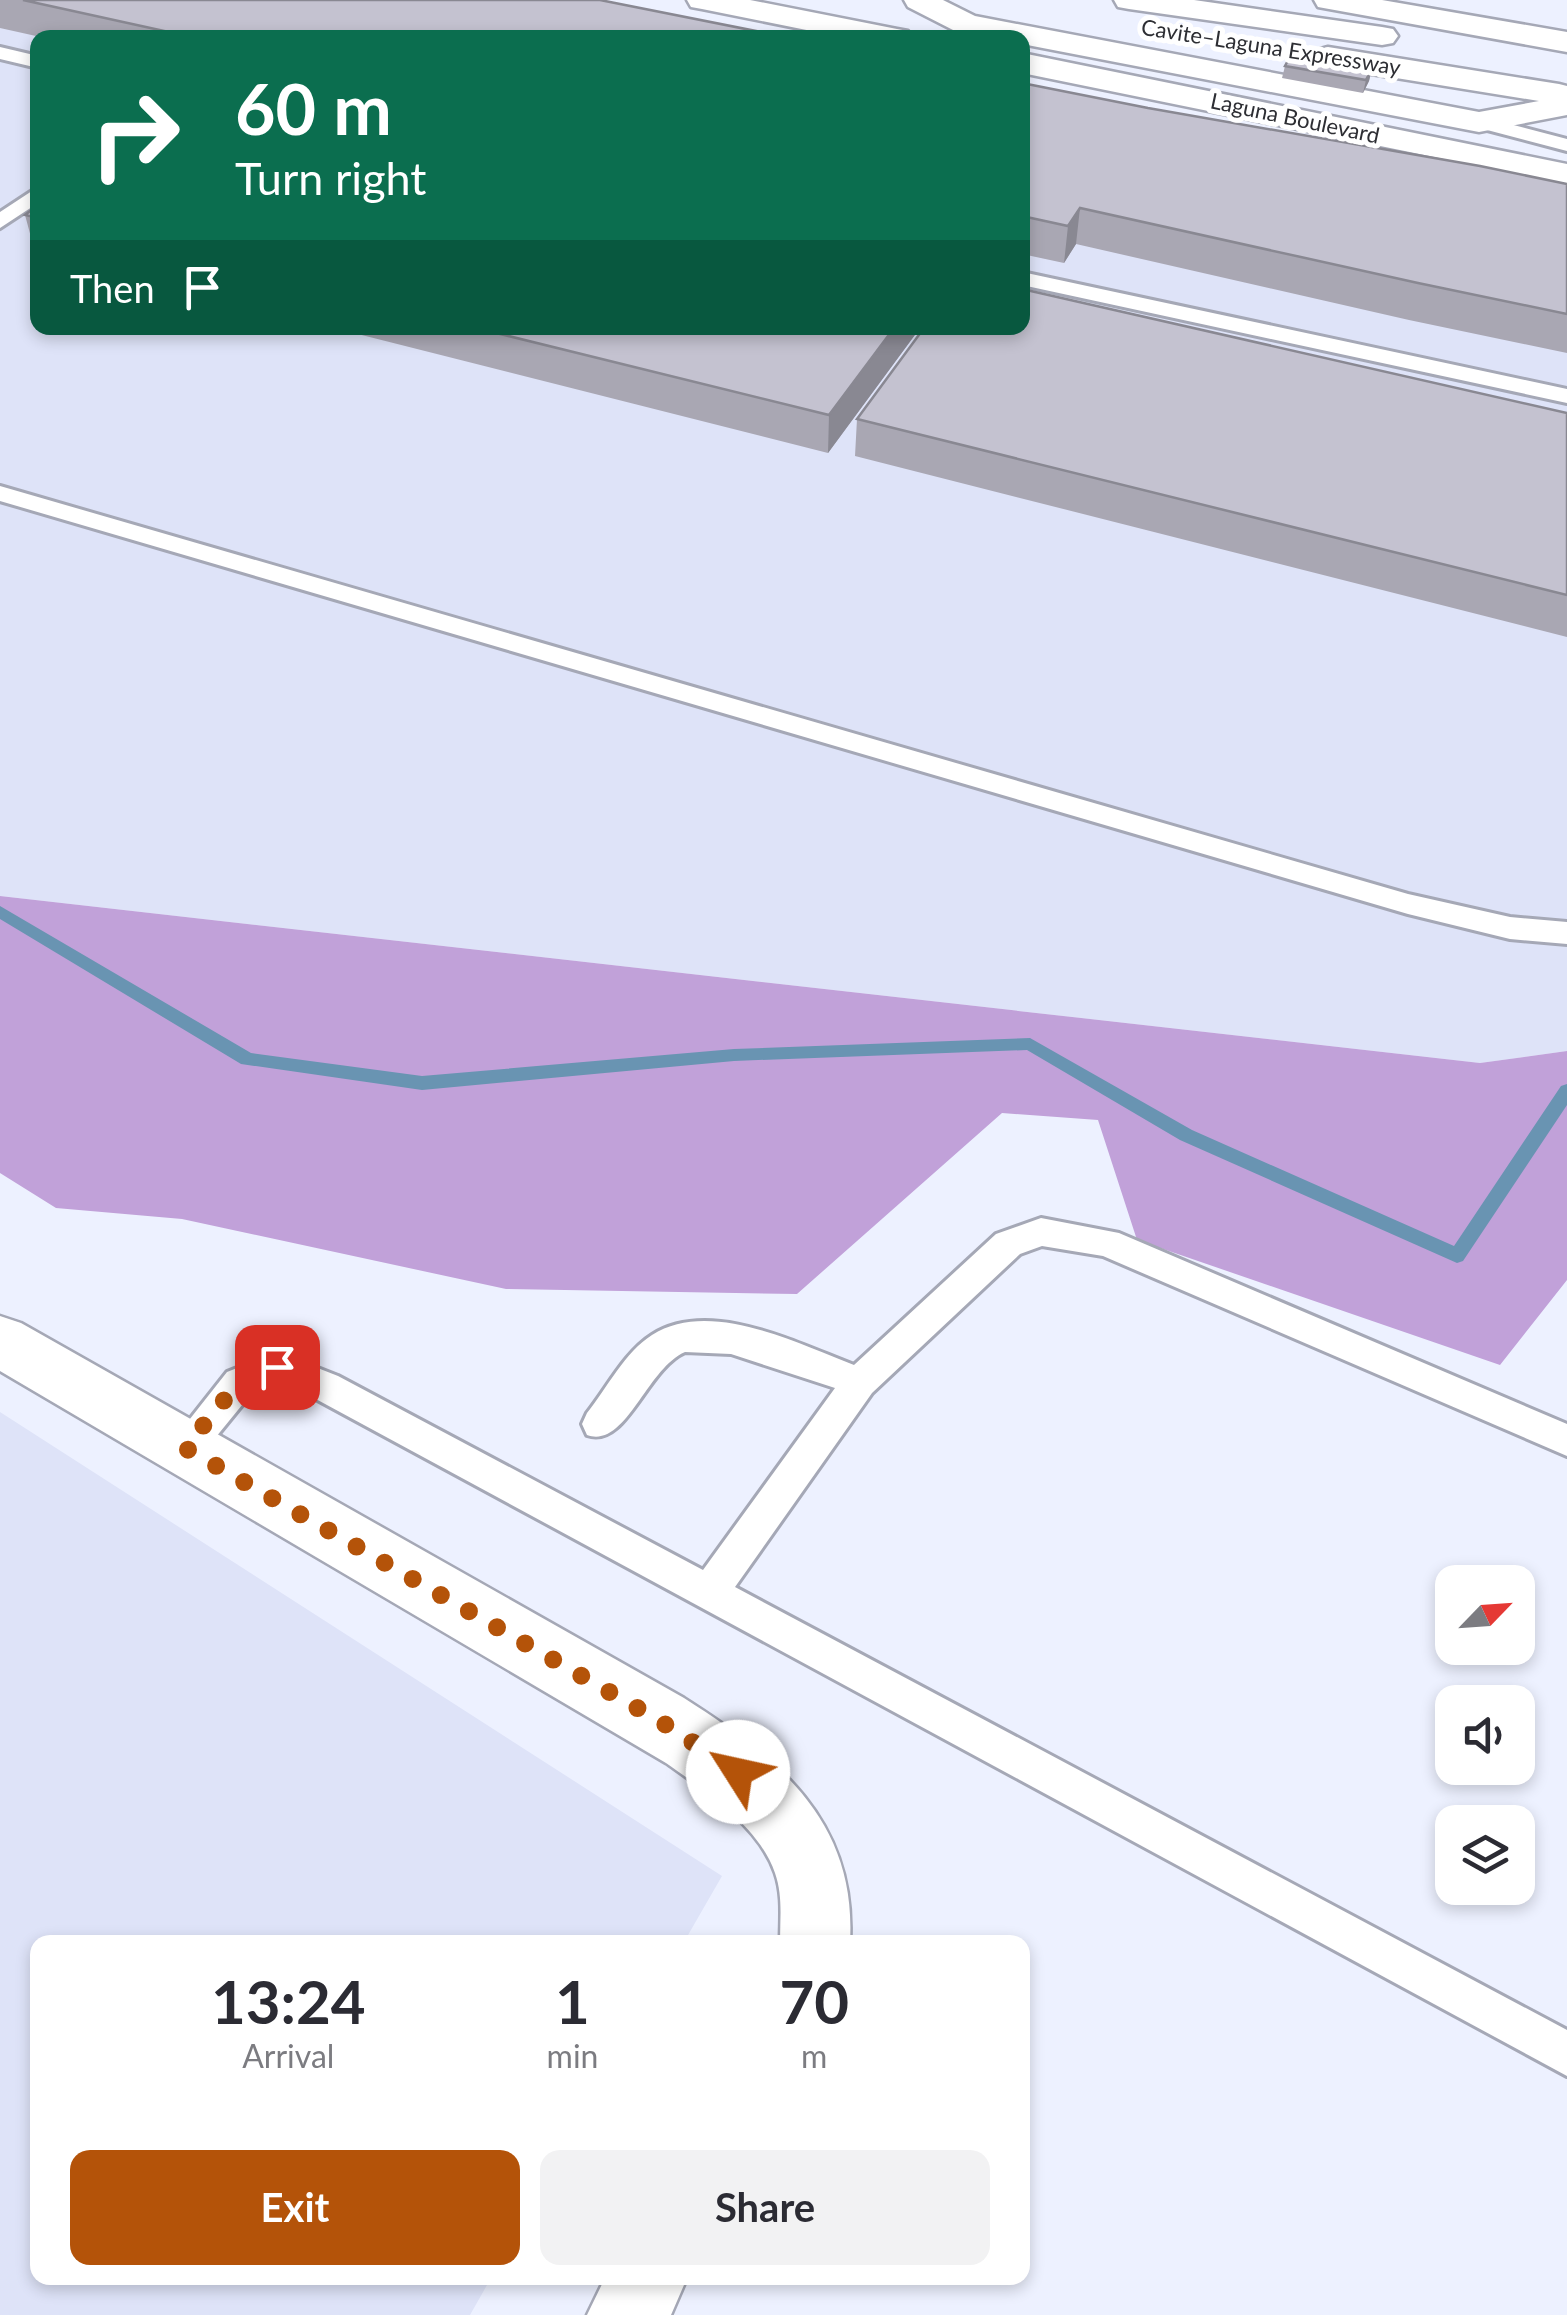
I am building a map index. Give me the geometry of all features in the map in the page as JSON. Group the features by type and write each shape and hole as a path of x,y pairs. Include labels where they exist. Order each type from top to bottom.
{"main road":[{"path":"702,0 857,30"},
{"path":"919,0 966,24 997,30"},
{"name":"Cavite–Laguna Expressway","path":"975,0 1567,95"},
{"name":"Cavite–Laguna Expressway","path":"1129,0 1567,66"},
{"path":"1329,0 1567,42"},
{"path":"1030,36 1478,122 1567,105"},
{"name":"Laguna Boulevard","path":"1030,65 1567,174"},
{"path":"0,1342 660,1721 738,1772 769,1801 804,1857 814,1896 815,1935"},
{"path":"626,2315 644,2285"}],"lane":[{"path":"0,53 30,60"},
{"path":"1478,122 1567,144"},
{"path":"0,222 30,200"},
{"path":"1030,280 1567,396"},
{"path":"0,493 1408,904 1510,928 1567,933"},
{"path":"709,1592 860,1382 1008,1244 1041,1232 1108,1243 1567,1440"},
{"path":"600,1424 665,1344 688,1335 726,1337 860,1382"},
{"path":"185,1448 239,1382 277,1367 326,1387 1567,2054"}],"shaded area":[{"path":"0,0 585,30 30,30 30,335 1030,335 1030,98 1567,205 1567,1051 1480,1063 0,896"},
{"path":"0,896 1480,1063 1567,1051 1567,1280 1500,1365 1137,1240 1098,1120 1002,1113 797,1294 506,1289 182,1219 56,1208 0,1173"},
{"path":"0,1412 722,1876 688,1935 30,1935 30,2285 487,2285 470,2315 0,2315"}],"building":[{"path":"23,0 600,0 751,30 160,30"},
{"path":"1292,53 1372,68 1366,80 1285,66"},
{"path":"1030,85 1567,184 1567,314 1080,208 1068,226 1030,218"},
{"path":"1030,291 1567,413 1567,595 857,419 919,335 1030,335"},
{"path":"504,335 889,335 829,415"}],"waterway":[{"path":"0,912 247,1059 422,1083 734,1055 1030,1044 1186,1135 1457,1256 1567,1091"}],"route":[{"path":"277,1367 239,1382 185,1448 660,1721 738,1772"}]}
